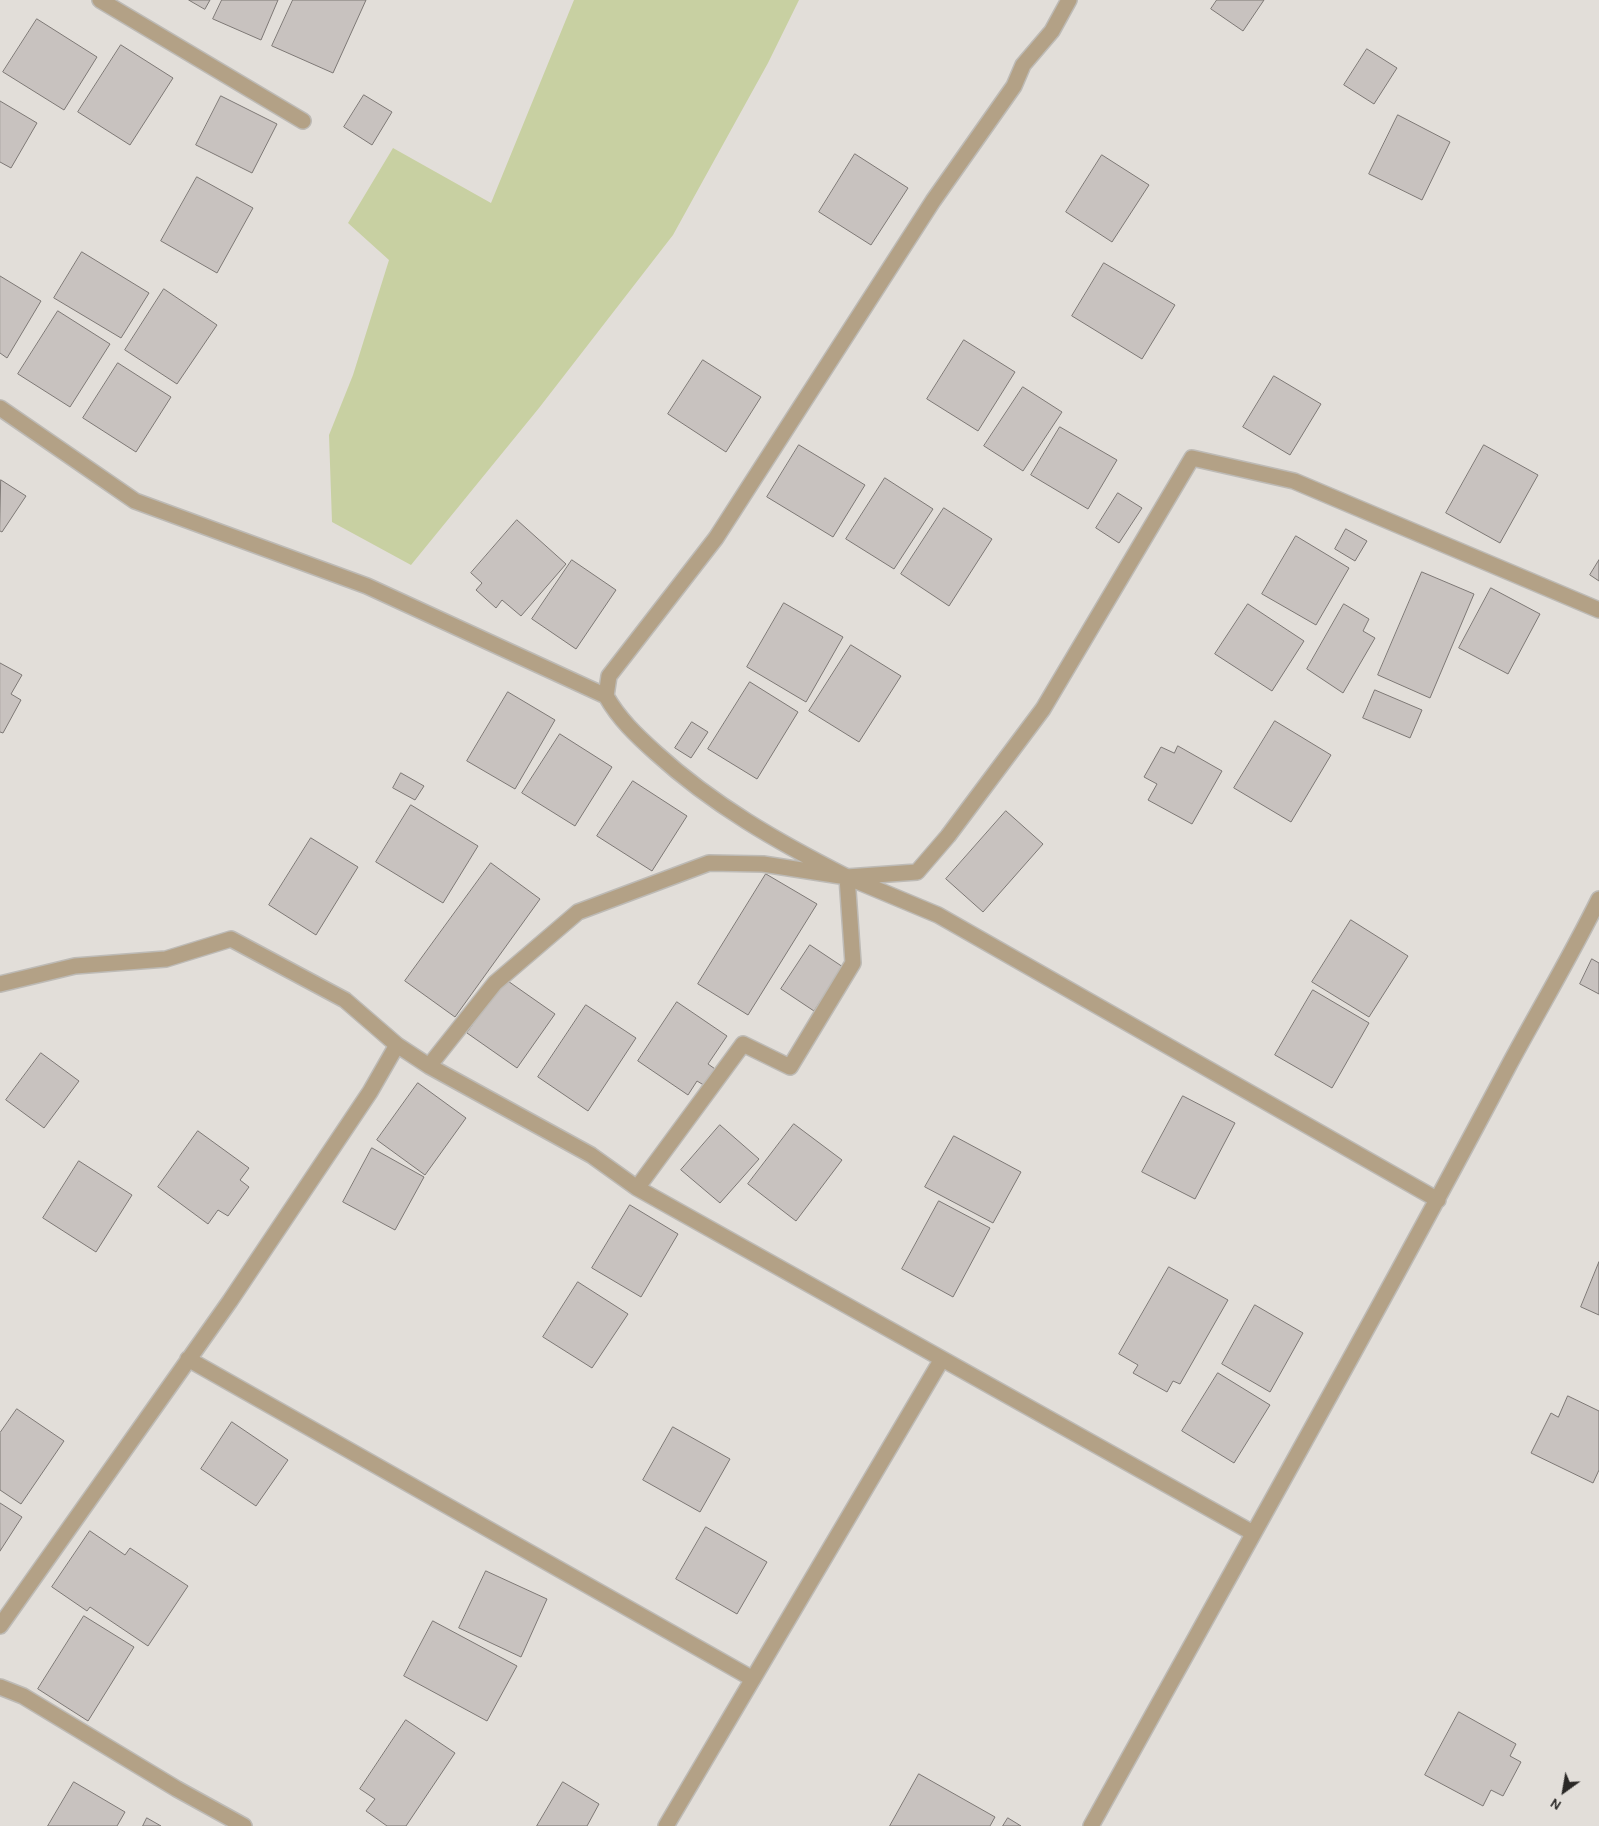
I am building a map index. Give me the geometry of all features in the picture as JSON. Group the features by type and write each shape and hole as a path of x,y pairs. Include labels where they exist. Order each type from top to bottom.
{"street":[{"path":"100,0 303,120"},
{"path":"1069,0 1052,31 1023,64 1014,86 928,209 716,538 608,676 606,696 616,714 684,779 738,817 785,845 847,877 938,915 1438,1200"},
{"path":"0,408 135,501 367,586 606,696"},
{"path":"429,1066 495,983 578,912 709,863 763,864 847,877 917,872 948,836 1043,709 1192,458 1294,481 1599,610"},
{"path":"637,1188 743,1044 790,1067 853,963 847,877"},
{"path":"1091,1826 1438,1200 1511,1062 1570,958 1599,899"},
{"path":"0,984 75,966 166,960 231,939 345,1000 397,1045 429,1066 591,1155 637,1188 1253,1533"},
{"path":"0,1626 230,1300 370,1092 397,1045"},
{"path":"188,1359 753,1679"},
{"path":"666,1826 942,1359"},
{"path":"0,1687 23,1696 177,1789 244,1826"}],"green space":[{"path":"574,0 799,0 768,63 673,235 539,408 411,565 332,522 329,435 353,375 389,260 348,223 393,148 491,203"}],"building":[{"path":"189,0 210,0 205,9"},
{"path":"222,0 278,0 261,40 213,19"},
{"path":"293,0 366,0 333,73 272,46"},
{"path":"1217,0 1264,0 1243,31 1211,9"},
{"path":"37,19 97,57 64,110 3,72"},
{"path":"121,45 173,78 130,145 78,112"},
{"path":"1367,49 1397,68 1374,104 1344,85"},
{"path":"364,95 392,112 372,145 344,127"},
{"path":"221,96 277,124 252,173 196,145"},
{"path":"0,101 37,123 11,168 0,162"},
{"path":"1398,115 1450,142 1422,200 1369,174"},
{"path":"855,154 908,188 871,245 819,212"},
{"path":"1102,155 1149,185 1112,242 1066,212"},
{"path":"197,177 253,208 217,273 161,241"},
{"path":"82,252 149,293 121,338 54,298"},
{"path":"1104,263 1175,305 1142,359 1072,316"},
{"path":"0,276 41,301 7,358 0,353"},
{"path":"164,289 217,325 177,384 125,350"},
{"path":"58,311 110,344 70,407 18,374"},
{"path":"964,340 1015,372 978,431 927,399"},
{"path":"703,360 761,397 726,452 668,414"},
{"path":"118,363 171,397 136,452 83,418"},
{"path":"1274,376 1321,404 1290,455 1243,427"},
{"path":"1023,387 1062,412 1023,471 984,446"},
{"path":"1060,427 1117,460 1088,509 1031,475"},
{"path":"799,445 865,485 833,537 767,497"},
{"path":"1484,445 1538,475 1500,543 1446,513"},
{"path":"885,478 933,509 894,569 846,539"},
{"path":"1,480 26,496 2,532 0,531"},
{"path":"1118,493 1142,508 1119,543 1096,528"},
{"path":"944,508 992,539 949,606 901,574"},
{"path":"517,520 566,564 521,616 502,600 496,608 476,590 482,583 471,573"},
{"path":"1346,529 1367,541 1355,561 1335,549"},
{"path":"1296,536 1349,568 1316,625 1262,594"},
{"path":"572,560 616,590 576,649 532,619"},
{"path":"1599,560 1599,581 1590,575"},
{"path":"1422,572 1474,594 1430,698 1378,675"},
{"path":"1491,588 1540,614 1508,674 1459,648"},
{"path":"784,603 843,637 806,702 747,667"},
{"path":"1248,604 1304,641 1272,691 1215,654"},
{"path":"1344,604 1369,619 1363,631 1375,638 1343,693 1307,669"},
{"path":"851,645 901,676 859,742 809,711"},
{"path":"0,663 22,675 11,694 21,700 3,733 0,732"},
{"path":"750,682 798,712 757,779 708,749"},
{"path":"1375,690 1422,710 1410,738 1363,718"},
{"path":"508,692 555,720 515,789 467,761"},
{"path":"1275,721 1331,755 1291,822 1234,788"},
{"path":"692,722 708,732 691,758 675,748"},
{"path":"560,734 612,767 575,826 522,793"},
{"path":"1178,746 1222,771 1192,824 1148,800 1157,784 1144,777 1161,747 1174,753"},
{"path":"401,773 424,786 415,800 393,788"},
{"path":"633,781 687,816 652,871 597,836"},
{"path":"411,805 478,846 443,903 376,862"},
{"path":"1006,811 1043,844 983,912 946,879"},
{"path":"311,838 358,867 316,935 269,905"},
{"path":"491,863 540,899 455,1017 405,981"},
{"path":"766,874 817,904 748,1015 698,984"},
{"path":"1351,920 1408,956 1369,1017 1312,982"},
{"path":"810,945 843,967 814,1011 781,989"},
{"path":"1592,959 1599,963 1599,994 1580,984"},
{"path":"505,979 555,1014 517,1068 467,1033"},
{"path":"1313,990 1369,1023 1332,1088 1275,1055"},
{"path":"677,1002 727,1036 708,1064 718,1071 707,1087 697,1081 688,1095 638,1061"},
{"path":"586,1005 636,1038 588,1111 538,1077"},
{"path":"41,1053 79,1081 44,1128 6,1100"},
{"path":"418,1083 466,1118 425,1175 377,1140"},
{"path":"1183,1096 1235,1123 1195,1199 1142,1172"},
{"path":"794,1124 842,1160 796,1221 748,1184"},
{"path":"720,1125 759,1159 720,1203 681,1170"},
{"path":"198,1131 249,1168 240,1180 249,1187 228,1216 218,1210 208,1224 158,1187"},
{"path":"954,1136 1021,1172 993,1223 925,1187"},
{"path":"372,1148 424,1177 395,1230 343,1202"},
{"path":"79,1161 132,1195 96,1252 43,1218"},
{"path":"939,1201 990,1228 953,1297 902,1269"},
{"path":"630,1205 678,1234 641,1297 592,1268"},
{"path":"1599,1262 1599,1315 1581,1307"},
{"path":"1169,1267 1228,1300 1180,1384 1173,1381 1167,1392 1133,1373 1138,1365 1119,1354"},
{"path":"578,1282 628,1314 592,1368 543,1337"},
{"path":"1255,1305 1303,1333 1270,1392 1222,1364"},
{"path":"1218,1373 1270,1405 1234,1463 1182,1431"},
{"path":"1568,1396 1599,1411 1599,1470 1593,1483 1531,1453 1551,1413 1558,1417"},
{"path":"17,1409 64,1441 21,1504 0,1490 0,1433"},
{"path":"232,1422 288,1460 256,1506 201,1469"},
{"path":"673,1427 730,1459 700,1512 643,1480"},
{"path":"0,1503 22,1517 0,1551"},
{"path":"706,1527 767,1562 737,1614 676,1579"},
{"path":"90,1531 125,1555 130,1548 188,1586 148,1646 90,1607 87,1611 52,1587"},
{"path":"486,1571 547,1599 521,1657 459,1628"},
{"path":"84,1616 134,1647 88,1721 38,1689"},
{"path":"433,1621 517,1666 487,1721 404,1676"},
{"path":"1459,1712 1516,1744 1510,1756 1521,1762 1503,1796 1491,1790 1483,1806 1425,1775"},
{"path":"406,1720 455,1753 406,1826 387,1826 366,1811 375,1799 360,1789"},
{"path":"919,1774 995,1817 990,1826 890,1826"},
{"path":"74,1782 125,1812 117,1826 48,1826"},
{"path":"563,1782 599,1804 587,1826 537,1826"},
{"path":"147,1818 161,1826 143,1826"},
{"path":"1008,1818 1021,1826 1003,1826"}]}
